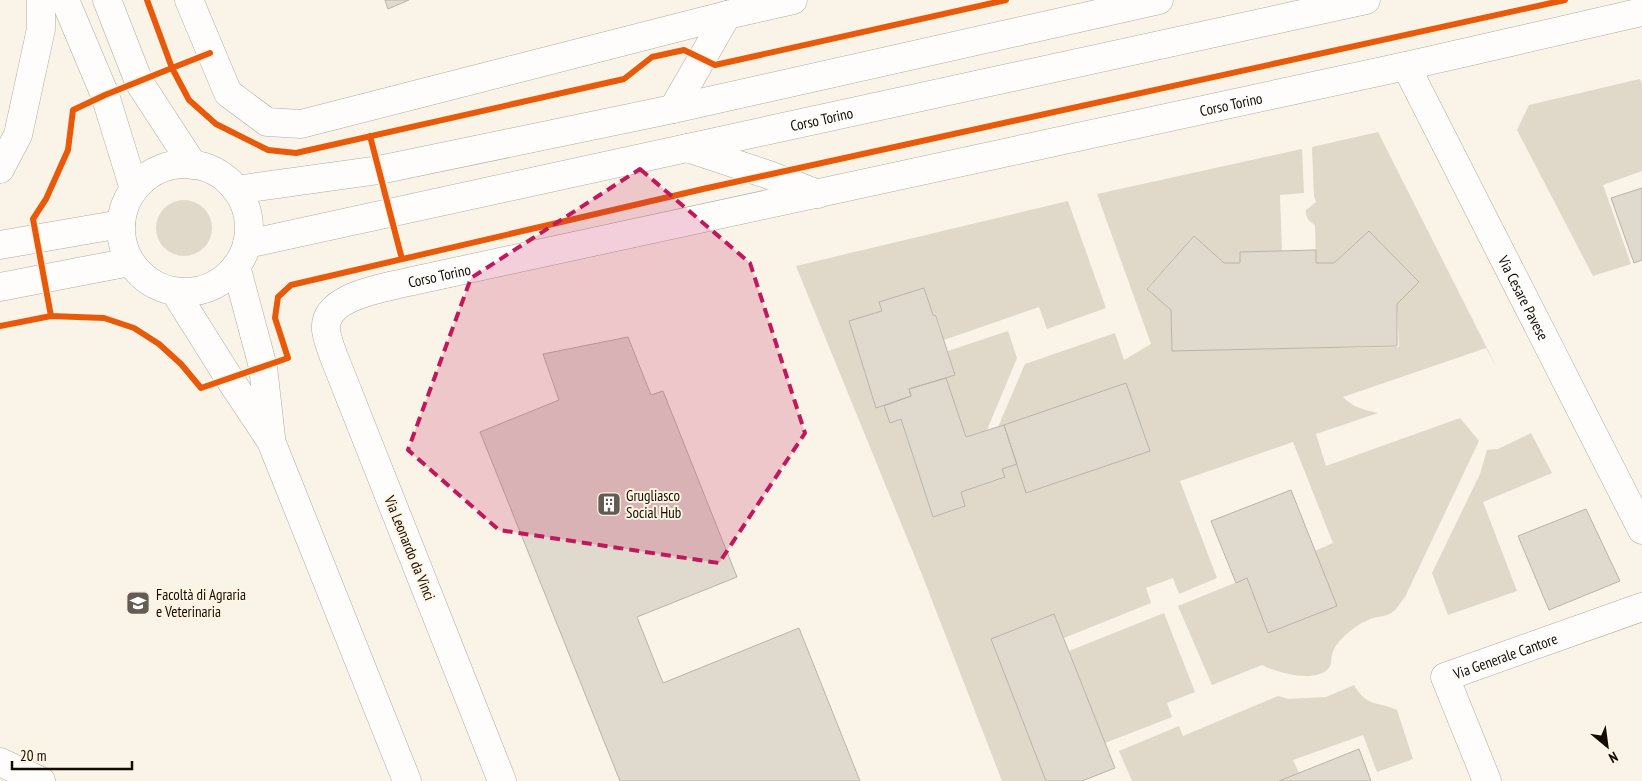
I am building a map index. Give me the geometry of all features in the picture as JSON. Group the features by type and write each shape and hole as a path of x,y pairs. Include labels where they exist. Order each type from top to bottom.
{"street":[{"path":"0,169 18,135 41,29 41,0"},
{"path":"65,0 105,95 134,189"},
{"path":"107,0 139,82 193,165"},
{"path":"189,0 228,93 266,122 301,124 727,15 793,0"},
{"path":"236,190 379,170 673,109 1159,0"},
{"name":"Corso Torino","path":"242,255 686,148 1366,0"},
{"name":"Corso Torino","path":"331,313 343,301 370,292 1406,66 1642,12"},
{"path":"673,109 727,15"},
{"name":"Via Cesare Pavese","path":"1406,66 1642,530"},
{"path":"686,148 769,175 818,194"},
{"path":"242,255 223,280 210,287 192,292 175,292 160,287 144,278 130,262 122,244 121,224 125,205 134,189 151,173 170,166 193,165 211,170 223,177 236,190 245,207 249,224 242,255 263,367 271,441"},
{"path":"0,245 121,224"},
{"path":"0,287 130,262"},
{"path":"175,292 271,441 407,781"},
{"name":"Via Leonardo da Vinci","path":"331,313 326,329 334,357 502,781"},
{"name":"Via Generale Cantore","path":"1487,781 1446,678 1642,607"},
{"path":"0,762 42,781"}],"highlighted area":[{"path":"640,169 750,263 805,433 719,563 499,530 408,450 471,278"}],"shaded area":[{"path":"1640,79 1642,84 1642,171 1603,185 1631,264 1593,276 1517,130 1529,105"},
{"path":"1378,132 1498,370 1486,348 1343,397 1355,406 1378,413 1316,434 1326,466 1460,418 1479,441 1405,597 1391,613 1364,622 1346,635 1334,650 1328,669 1322,673 1305,676 1296,675 1277,671 1262,665 1212,685 1178,606 1247,578 1269,633 1315,551 1333,543 1293,442 1180,481 1217,578 1179,594 1173,578 1146,588 1151,603 1064,638 1054,614 991,639 1046,781 1002,781 921,572 796,266 1068,201 1106,308 1047,329 1039,307 944,340 937,316 933,315 924,288 879,302 882,311 849,321 876,407 884,406 890,423 901,419 933,517 965,506 961,492 1004,478 1002,469 1017,464 1027,493 1150,451 1126,384 998,427 1025,364 1115,333 1124,360 1151,344 1097,194 1302,149 1304,193 1280,195 1282,251 1241,252 1240,263 1224,263 1194,236 1147,288 1171,310 1172,350 1399,347 1397,304 1419,282 1369,231 1334,263 1316,263 1315,225 1306,215 1306,210 1316,202 1314,196 1312,147"},
{"path":"178,200 190,200 204,208 212,222 210,239 204,248 190,256 178,256 168,251 161,244 156,234 156,222 161,212 168,205"},
{"path":"1008,331 1017,358 987,430 966,437 946,378 954,375 948,351"},
{"path":"1531,433 1552,473 1483,502 1517,591 1448,615 1432,573 1480,474 1487,450 1498,449"},
{"path":"1164,613 1195,692 1167,703 1172,717 1105,743 1069,651"},
{"path":"1354,685 1368,701 1397,710 1413,759 1377,772 1363,735 1293,760 1299,773 1279,781 1132,781 1119,751 1179,726 1183,736 1278,696 1288,699 1326,697"}],"building":[{"path":"385,0 409,0 388,9"},
{"path":"1642,188 1642,260 1634,263 1611,198"},
{"path":"1369,231 1419,282 1397,304 1397,346 1172,351 1171,310 1147,289 1194,236 1224,263 1240,263 1240,252 1316,250 1316,263 1334,263"},
{"path":"924,288 933,315 936,316 955,375 909,389 911,396 876,408 849,321 882,311 879,302"},
{"name":"Grugliasco Social Hub","path":"628,337 651,395 663,391 737,577 637,617 663,683 799,628 860,781 620,781 480,432 559,400 543,354"},
{"path":"946,378 966,437 1004,425 1017,464 1002,469 1005,477 961,492 965,506 933,517 901,419 890,423 884,406 911,396 909,389"},
{"path":"1126,383 1150,451 1026,493 1004,425"},
{"path":"1291,490 1337,606 1268,633 1247,578 1236,583 1211,521"},
{"path":"1586,509 1620,581 1549,610 1518,536"},
{"path":"1054,614 1115,768 1082,781 1046,781 991,639"},
{"path":"1359,749 1371,781 1279,781"}],"cycle path":[{"path":"147,0 172,68 210,53"},
{"path":"51,316 33,219 46,199 68,150 73,110 172,68 189,100 216,124 268,150 296,153 624,79 652,57 684,50 715,65 1006,0"},
{"path":"0,326 51,316 104,318 134,328 159,344 181,364 201,388 288,358 275,318 278,297 291,285 703,189 1565,0"},
{"path":"370,136 402,259"}],"place":[{"name":"Grugliasco Social Hub","path":"609,504"},
{"name":"Facoltà di Agraria e Veterinaria","path":"138,603"}]}
